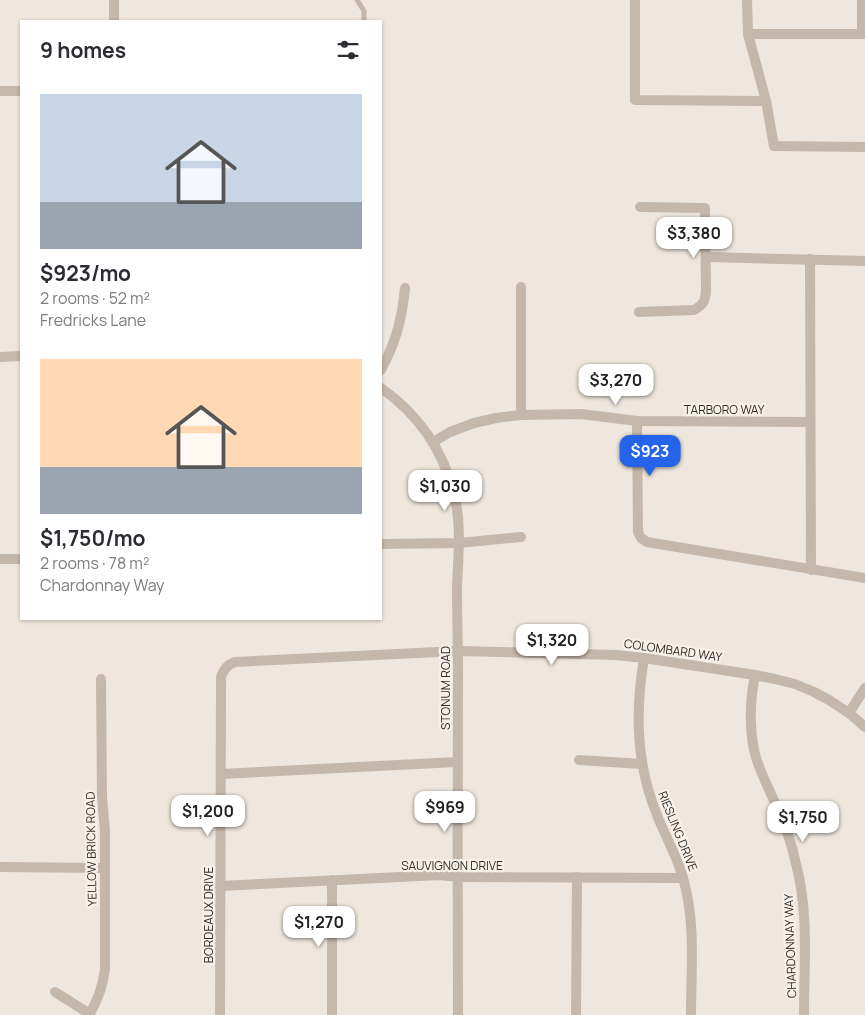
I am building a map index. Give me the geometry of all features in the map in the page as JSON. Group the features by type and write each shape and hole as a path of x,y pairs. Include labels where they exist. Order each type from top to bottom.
{"street":[{"path":"114,0 114,20"},
{"path":"635,0 635,100 766,101"},
{"path":"747,0 748,34 766,101 774,146 865,147"},
{"path":"748,34 864,34 862,0"},
{"path":"0,91 20,91"},
{"path":"638,312 694,310 702,305 705,301 707,257 705,208 640,207"},
{"path":"707,257 865,261"},
{"path":"810,260 811,570"},
{"path":"521,287 521,415"},
{"path":"382,368 390,354 402,318 405,288"},
{"path":"0,356 20,356"},
{"name":"STONUM ROAD","path":"382,389 408,410 421,424 433,442 448,474 458,514 458,1015"},
{"name":"TARBORO WAY","path":"433,442 450,432 474,423 521,415 580,414 637,421 810,422"},
{"path":"637,421 638,532 646,542 865,578"},
{"path":"382,544 459,543 521,537"},
{"path":"0,559 20,559"},
{"name":"COLOMBARD WAY","path":"226,667 236,662 458,651 616,655 775,678 830,700 865,727"},
{"name":"RIESLING DRIVE","path":"644,658 639,686 638,734 642,764 649,792 656,814 674,853 689,903 691,923 691,1015"},
{"name":"BORDEAUX DRIVE","path":"220,1015 221,677 226,667"},
{"name":"CHARDONNAY WAY","path":"755,675 750,712 754,751 764,781 778,808 788,834 801,886 804,935 804,1015"},
{"name":"YELLOW BRICK ROAD","path":"89,1015 100,994 105,969 105,831 102,797 101,679"},
{"path":"849,713 865,688"},
{"path":"579,760 642,764"},
{"path":"221,774 457,762"},
{"path":"0,867 105,868"},
{"name":"SAUVIGNON DRIVE","path":"220,886 440,875 458,877 683,878"},
{"path":"576,1015 577,877"},
{"path":"332,880 332,1015"},
{"path":"55,992 89,1015"}],"lane":[{"path":"357,0 364,12 364,20"}]}
